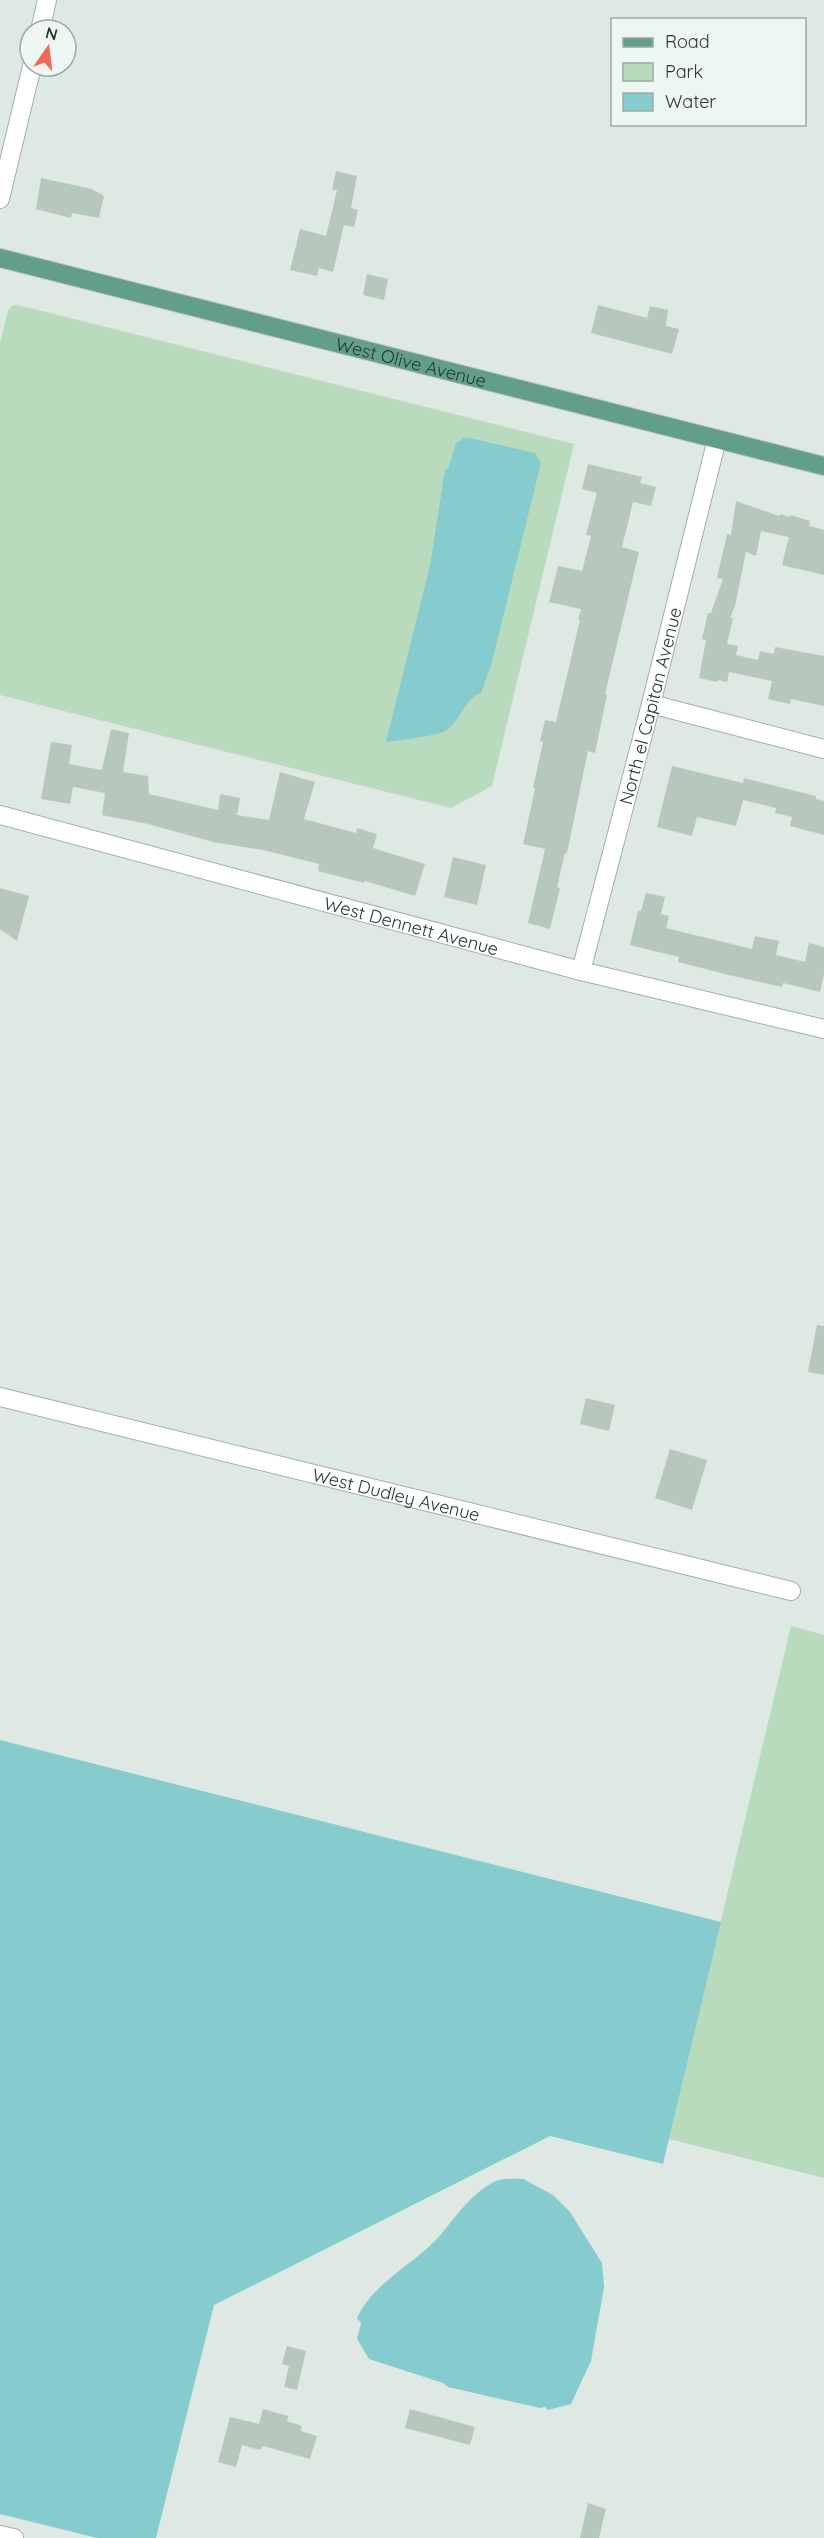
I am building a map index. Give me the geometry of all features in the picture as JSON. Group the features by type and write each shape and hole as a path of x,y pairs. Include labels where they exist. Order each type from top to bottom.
{"main road":[{"name":"West Olive Avenue","path":"0,258 824,466"}],"street":[{"path":"43,18 48,0"},
{"path":"0,199 29,78"},
{"name":"North el Capitan Avenue","path":"581,971 717,439"},
{"path":"651,704 824,749"},
{"name":"West Dennett Avenue","path":"0,815 581,971 824,1029"},
{"name":"West Dudley Avenue","path":"0,1397 791,1591"},
{"path":"0,2535 14,2538"}],"green space":[{"path":"18,305 574,444 492,786 451,808 0,695 0,343 8,311 12,306"},
{"path":"791,1626 824,1635 824,2178 669,2139"}],"water":[{"path":"466,437 535,453 541,463 491,666 481,693 470,700 447,730 427,736 386,742 430,565 445,470 449,467 456,443"},
{"path":"0,1740 721,1922 663,2164 550,2136 214,2305 156,2538 97,2538 0,2514"},
{"path":"523,2179 553,2195 570,2212 602,2263 604,2287 591,2361 571,2404 548,2410 545,2407 540,2408 448,2387 443,2383 369,2359 357,2339 361,2323 357,2318 372,2296 392,2276 436,2240 463,2208 486,2186 499,2180"}],"building":[{"path":"336,171 357,176 351,208 358,210 354,227 344,225 333,272 319,268 317,276 290,270 300,229 326,236 337,190 332,190"},
{"path":"41,178 92,189 104,196 99,218 72,213 71,218 36,209"},
{"path":"367,274 388,279 384,300 363,295"},
{"path":"598,305 647,318 650,306 668,310 666,326 679,329 672,354 591,333"},
{"path":"588,464 642,477 640,483 656,487 651,506 633,502 622,547 639,552 605,694 607,695 595,753 588,751 567,853 565,853 557,887 560,888 550,929 528,923 545,849 523,844 535,789 533,788 543,742 540,741 545,720 556,722 580,620 578,620 581,609 549,602 558,566 582,571 591,536 586,535 597,493 582,489"},
{"path":"736,501 779,516 780,514 790,517 791,515 810,521 809,526 824,530 824,575 782,565 789,537 761,531 756,556 746,552 735,606 730,618 733,618 727,644 738,646 736,655 758,660 760,651 774,654 775,647 824,656 824,706 791,699 790,704 768,699 772,681 729,672 727,682 699,678 706,640 702,639 708,613 711,613 723,579 717,578 727,534 731,535"},
{"path":"111,729 129,733 123,772 148,776 149,794 218,810 220,794 240,798 237,815 269,820 280,772 315,782 304,819 356,833 357,828 377,834 373,848 425,864 415,896 365,881 364,883 318,871 319,864 263,850 213,842 148,824 102,815 105,793 73,787 70,804 41,799 51,742 72,745 69,764 102,770"},
{"path":"672,766 743,783 744,778 816,796 816,799 824,801 824,835 790,826 792,817 775,813 776,808 743,800 736,826 697,817 692,836 657,827"},
{"path":"453,857 486,865 477,905 444,897"},
{"path":"0,888 29,896 17,941 0,929"},
{"path":"646,893 665,897 661,914 669,916 666,928 752,949 755,936 779,941 776,955 805,962 809,943 824,947 824,974 820,992 783,983 782,987 733,976 678,962 679,957 630,945 638,911 641,911"},
{"path":"817,1325 824,1326 824,1375 808,1372"},
{"path":"586,1398 615,1405 609,1431 580,1424"},
{"path":"670,1449 707,1460 692,1510 655,1498"},
{"path":"287,2346 306,2351 297,2390 284,2387 289,2366 282,2364"},
{"path":"263,2409 288,2416 287,2421 302,2426 301,2431 317,2436 310,2459 263,2446 260,2450 242,2445 236,2467 218,2462 230,2417 259,2424"},
{"path":"410,2409 475,2427 470,2445 405,2428"},
{"path":"588,2503 606,2509 599,2538 580,2538"}]}
